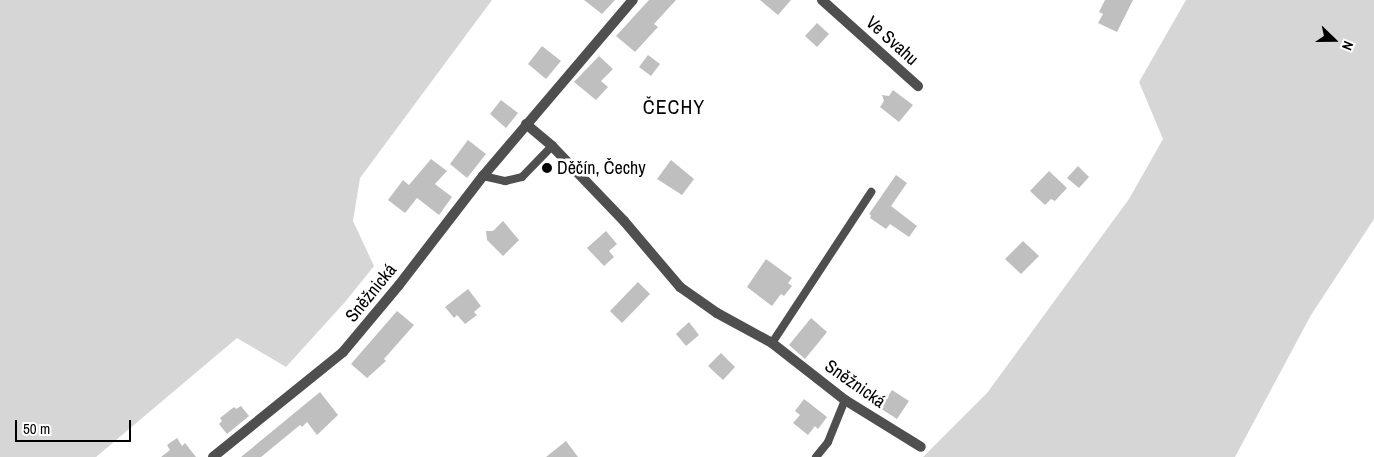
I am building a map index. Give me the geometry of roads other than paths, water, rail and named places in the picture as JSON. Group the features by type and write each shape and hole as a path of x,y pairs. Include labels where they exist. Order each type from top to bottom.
{"street":[{"name":"Sněžnická","path":"213,457 343,352 399,285 483,176 633,0"},
{"name":"Ve Svahu","path":"822,0 918,86"},
{"name":"Sněžnická","path":"526,124 552,146 624,221 680,287 717,314 772,343 846,400 921,447"}],"lane":[{"path":"483,176 505,181 522,178 552,146"},
{"path":"772,343 871,192"},
{"path":"816,457 828,442 846,400"}],"place":[{"name":"Děčín, Čechy","path":"547,168"}],"district":[{"name":"ČECHY","path":"674,106"}]}
